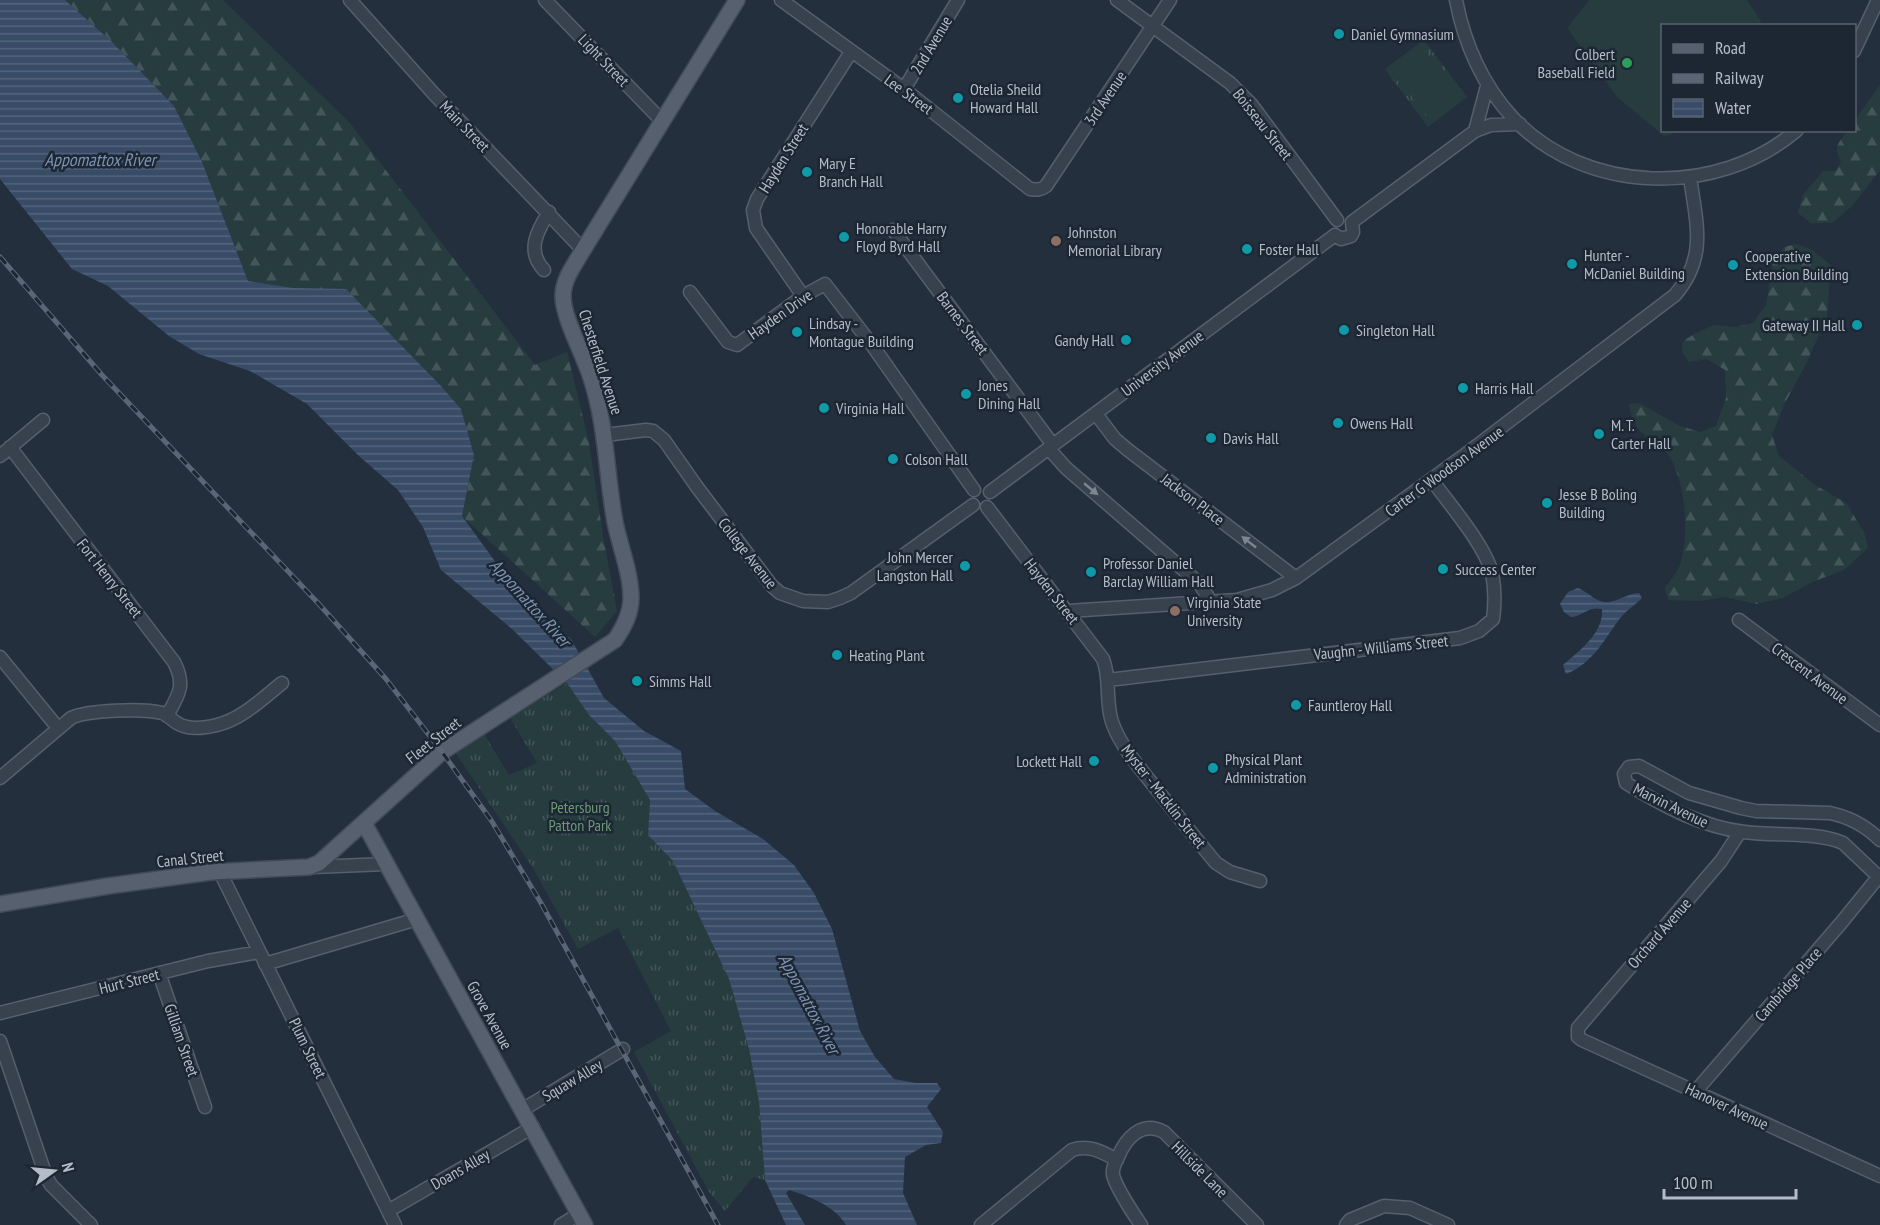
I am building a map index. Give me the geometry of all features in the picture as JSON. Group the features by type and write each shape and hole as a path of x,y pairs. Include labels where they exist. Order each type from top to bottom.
{"main road":[{"name":"Chesterfield Avenue","path":"591,656 615,640 623,629 631,609 632,598 615,522 605,435 591,376 563,298 566,279 737,0"},
{"name":"Fleet Street","path":"309,867 319,863 442,752 591,656"},
{"name":"Grove Avenue","path":"364,823 582,1220"},
{"name":"Canal Street","path":"0,904 117,885 220,872 309,867"}],"street":[{"name":"Main Street","path":"350,0 434,94 549,212 582,250"},
{"name":"Light Street","path":"545,0 662,121"},
{"name":"Lee Street","path":"781,0 904,89 1030,189 1035,189"},
{"name":"2nd Avenue","path":"904,89 958,0"},
{"name":"Boisseau Street","path":"1117,0 1230,83 1251,104 1337,220"},
{"name":"3rd Avenue","path":"1035,189 1042,189 1046,186 1170,0"},
{"path":"1456,0 1463,30 1487,86 1501,104 1543,143 1561,154 1596,169 1654,179 1690,177 1719,171 1754,158 1776,146 1794,132"},
{"path":"1856,47 1878,0"},
{"name":"Hayden Street","path":"803,296 756,228 753,210 757,199 851,52"},
{"path":"1475,131 1487,86"},
{"name":"University Avenue","path":"990,492 1335,235 1341,239 1351,236 1352,222 1475,131 1491,125 1520,124"},
{"name":"Carter G Woodson Avenue","path":"1068,611 1237,600 1272,590 1296,578 1432,480 1680,291 1691,272 1698,248 1690,177"},
{"path":"544,270 535,258 533,250 538,229 549,212"},
{"path":"1335,235 1333,226 1337,220 1345,218 1352,222"},
{"name":"Barnes Street","path":"893,230 1066,468 1200,584 1211,602"},
{"name":"Hayden Drive","path":"690,292 728,342 737,345 803,296 825,284 872,345 974,490"},
{"name":"Jackson Place","path":"1096,414 1115,439 1128,450 1296,578"},
{"path":"0,456 43,420"},
{"name":"College Avenue","path":"605,435 646,430 653,431 664,440 772,586 780,593 803,601 828,602 851,593 973,505"},
{"name":"Fort Henry Street","path":"10,447 179,670 181,685 167,716"},
{"name":"Vaughn - Williams Street","path":"1108,680 1460,638 1479,631 1493,619 1491,572 1483,551 1432,480"},
{"path":"984,488 990,492 991,501 987,507 977,508 973,505 970,497 974,490 984,488"},
{"name":"Hayden Street","path":"987,507 1103,659 1108,680"},
{"name":"Crescent Avenue","path":"1739,620 1880,725"},
{"path":"0,657 58,728"},
{"name":"Myster - Macklin Street","path":"1108,680 1108,706 1113,724 1118,736 1147,777 1216,863 1230,872 1260,881"},
{"path":"0,778 71,718 87,712 153,712 167,716 184,727 216,725 240,715 282,683"},
{"name":"Marvin Avenue","path":"1879,876 1843,843 1835,840 1740,832 1698,820 1626,783 1624,778 1626,770 1635,765 1639,766 1689,793 1741,808 1756,811 1839,815 1863,826 1880,840"},
{"name":"Orchard Avenue","path":"1577,1032 1578,1028 1721,861 1740,832"},
{"name":"Canal Street","path":"309,867 386,864"},
{"name":"Plum Street","path":"220,872 395,1225"},
{"name":"Cambridge Place","path":"1695,1092 1879,876"},
{"path":"266,964 417,920"},
{"name":"Hurt Street","path":"0,1013 207,961 259,952"},
{"name":"Gilliam Street","path":"159,973 205,1107"},
{"name":"Hanover Avenue","path":"1577,1032 1582,1040 1880,1176"},
{"path":"0,1041 46,1176 51,1185 91,1225"},
{"name":"Squaw Alley","path":"522,1110 623,1049"},
{"name":"Doans Alley","path":"388,1211 532,1127"},
{"name":"Hillside Lane","path":"1117,1160 1132,1135 1145,1128 1158,1129 1164,1132 1257,1225"},
{"path":"981,1225 1072,1150 1086,1147 1117,1160 1113,1167 1115,1180 1141,1225"},
{"path":"1346,1225 1350,1220 1384,1206 1410,1208 1448,1225"},
{"path":"561,1225 582,1220"}],"green space":[{"path":"65,0 223,0 349,122 535,365 567,352 589,442 617,611 595,637 462,516 474,455 461,409 441,386 294,288 248,281 202,162 174,106 113,43"},
{"name":"Colbert Baseball Field","path":"1589,0 1747,0 1761,21 1760,24 1661,24 1661,132 1678,132 1664,136 1617,97 1567,28"},
{"path":"1424,40 1467,97 1428,127 1385,69"},
{"path":"1421,45 1433,62 1403,84 1391,68"},
{"path":"1435,64 1447,80 1417,103 1405,87"},
{"path":"1449,82 1462,99 1431,121 1419,105"},
{"path":"1880,85 1880,170 1852,206 1832,223 1811,223 1798,213 1803,195 1823,171 1836,171 1841,162 1837,153 1839,143 1846,132 1856,132 1856,119"},
{"path":"1796,244 1810,249 1831,265 1827,316 1772,435 1779,456 1815,485 1846,503 1864,532 1868,548 1844,570 1810,583 1783,598 1756,604 1725,597 1700,601 1668,600 1665,588 1679,568 1685,538 1682,492 1667,453 1640,430 1634,421 1629,404 1639,403 1680,426 1700,432 1716,426 1726,398 1725,370 1707,359 1689,362 1682,352 1683,341 1714,325 1735,327 1753,323 1766,305 1773,262 1784,247"},
{"name":"Petersburg Patton Park","path":"567,683 589,715 615,741 650,800 648,835 673,861 729,979 749,1049 759,1102 765,1180 753,1177 725,1211 709,1192 634,1052 671,1031 618,928 578,949 533,868 455,752 484,734 509,775 537,763 510,718"}],"water":[{"name":"Appomattox River","path":"0,0 65,0 113,43 174,106 202,162 248,281 294,288 346,289 461,409 474,455 462,516 529,608 571,639 604,698 644,731 681,751 685,789 715,811 763,839 794,865 814,893 832,929 860,1031 875,1057 894,1079 916,1083 937,1083 941,1089 927,1107 943,1132 941,1143 926,1145 905,1157 903,1193 917,1225 846,1225 828,1207 789,1190 786,1193 805,1225 786,1225 765,1180 759,1102 749,1049 729,979 673,861 648,835 650,800 615,741 589,715 567,683 512,629 441,570 423,527 398,490 359,456 307,404 250,371 199,354 169,336 108,286 72,269 0,179"},
{"path":"1578,588 1597,600 1605,602 1639,593 1642,598 1621,617 1604,642 1584,664 1566,674 1563,665 1595,634 1602,618 1602,609 1597,608 1571,617 1564,612 1560,604 1568,592"}],"railway":[{"path":"0,257 102,375 318,603 386,679 442,752 491,820 541,903 718,1225"}],"place":[{"name":"Daniel Gymnasium","path":"1339,34"},
{"name":"Colbert Baseball Field","path":"1627,63"},
{"name":"Otelia Sheild Howard Hall","path":"958,98"},
{"name":"Mary E Branch Hall","path":"807,172"},
{"name":"Honorable Harry Floyd Byrd Hall","path":"844,237"},
{"name":"Johnston Memorial Library","path":"1056,241"},
{"name":"Foster Hall","path":"1247,249"},
{"name":"Hunter - McDaniel Building","path":"1572,264"},
{"name":"Cooperative Extension Building","path":"1733,265"},
{"name":"Gateway II Hall","path":"1857,325"},
{"name":"Singleton Hall","path":"1344,330"},
{"name":"Lindsay - Montague Building","path":"797,332"},
{"name":"Gandy Hall","path":"1126,340"},
{"name":"Harris Hall","path":"1463,388"},
{"name":"Jones Dining Hall","path":"966,394"},
{"name":"Virginia Hall","path":"824,408"},
{"name":"Owens Hall","path":"1338,423"},
{"name":"M. T. Carter Hall","path":"1599,434"},
{"name":"Davis Hall","path":"1211,438"},
{"name":"Colson Hall","path":"893,459"},
{"name":"Jesse B Boling Building","path":"1547,503"},
{"name":"John Mercer Langston Hall","path":"965,566"},
{"name":"Success Center","path":"1443,569"},
{"name":"Professor Daniel Barclay William Hall","path":"1091,572"},
{"name":"Virginia State University","path":"1175,611"},
{"name":"Heating Plant","path":"837,655"},
{"name":"Simms Hall","path":"637,681"},
{"name":"Fauntleroy Hall","path":"1296,705"},
{"name":"Lockett Hall","path":"1094,761"},
{"name":"Physical Plant Administration","path":"1213,768"}]}
